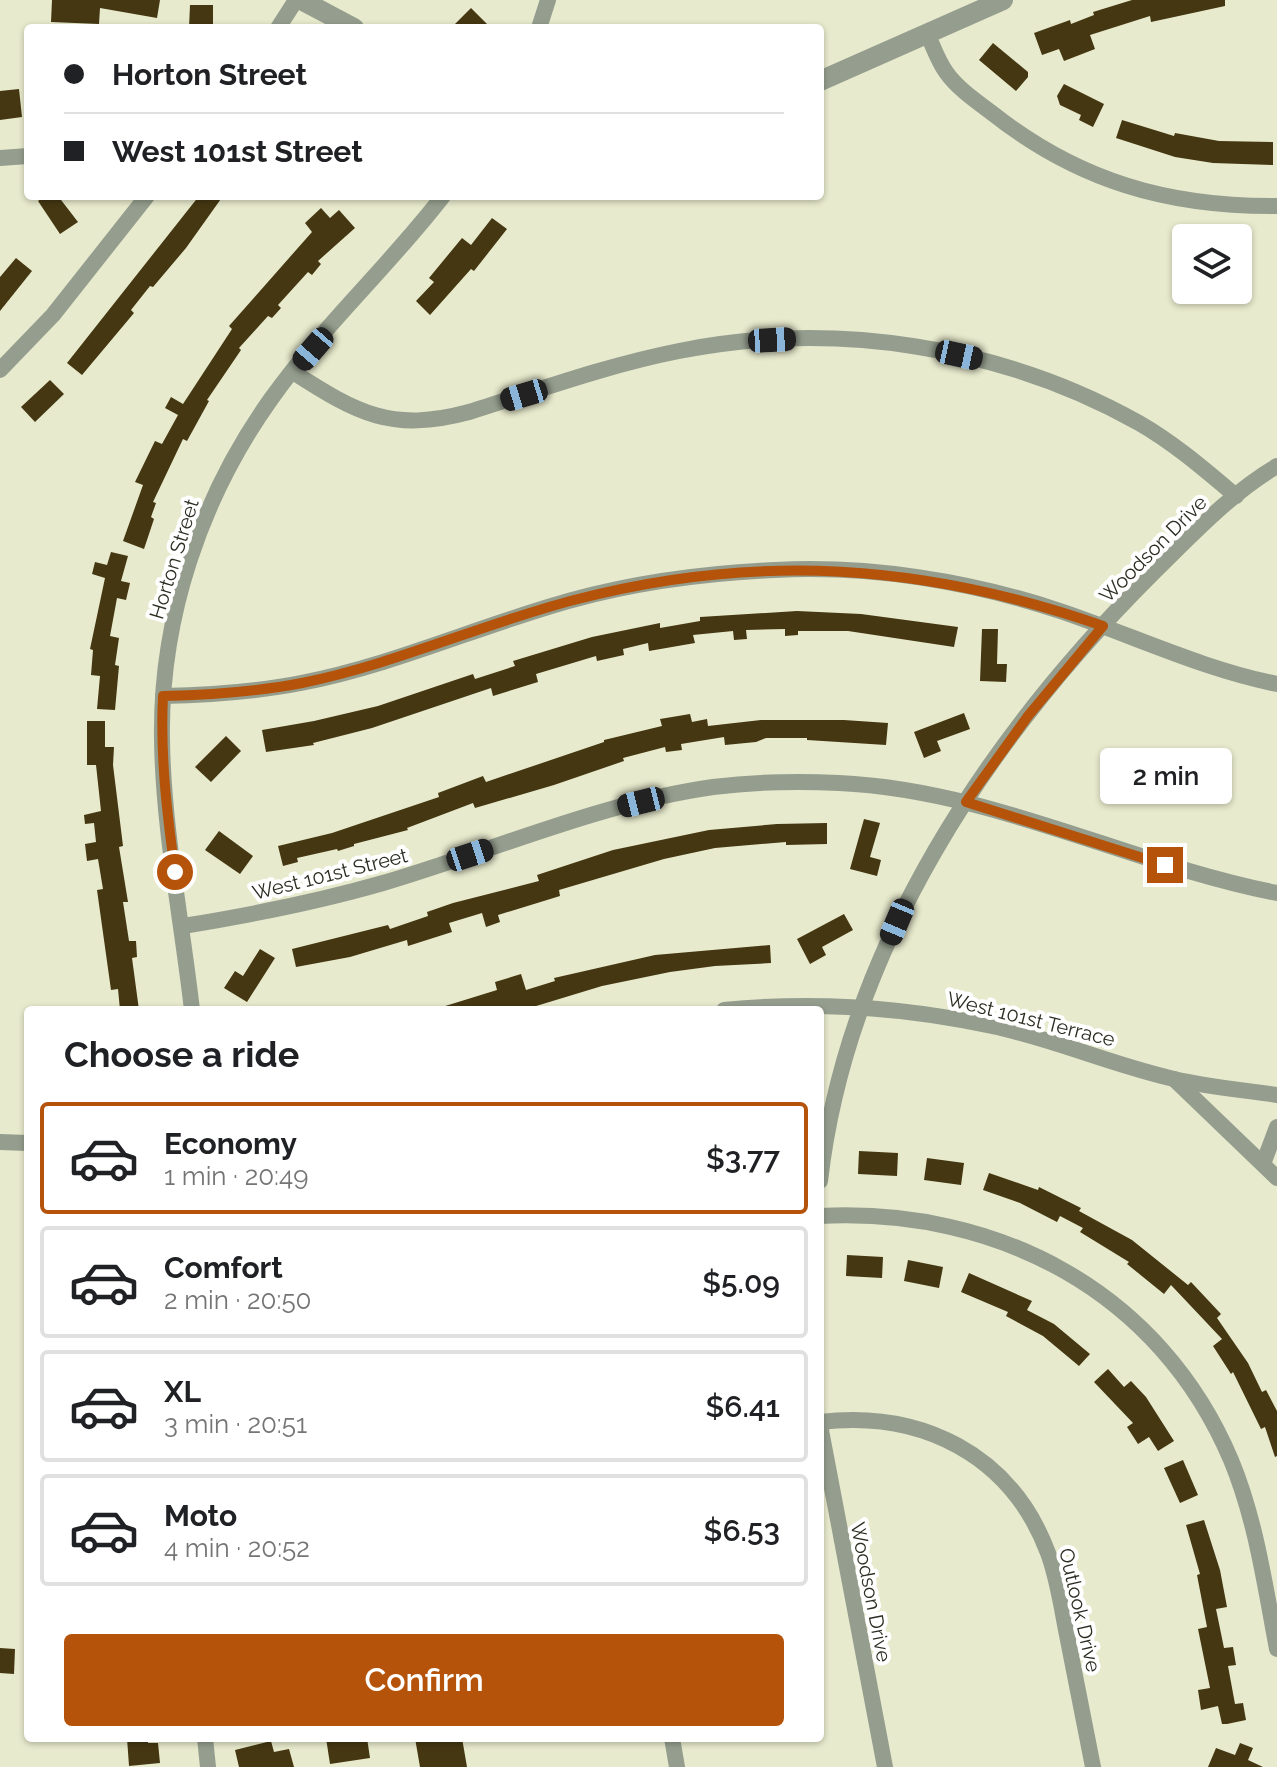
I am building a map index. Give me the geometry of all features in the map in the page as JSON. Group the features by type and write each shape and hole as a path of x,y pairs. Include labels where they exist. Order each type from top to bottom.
{"street":[{"path":"281,24 298,0 346,24"},
{"path":"540,24 548,0"},
{"path":"824,79 1003,0"},
{"path":"927,33 946,72 976,101 1047,151 1095,175 1187,202 1277,206"},
{"path":"0,158 24,156"},
{"path":"0,370 53,315 144,200"},
{"name":"Horton Street","path":"192,1006 164,789 161,737 163,696 176,609 196,541 217,490 245,439 293,372 440,200"},
{"path":"293,372 355,409 381,417 414,421 443,419 632,361 682,350 799,338 916,347 980,360 1038,377 1091,398 1141,424 1184,453 1236,496"},
{"name":"Woodson Drive","path":"824,1158 834,1102 863,1007 897,922 966,802 1053,683 1103,626 1199,528 1277,466"},
{"path":"163,696 243,692 303,683 573,600 646,584 727,572 779,569 838,570 915,577 1023,600 1205,664 1277,684"},
{"name":"West 101st Street","path":"183,926 312,903 613,809 713,787 765,783 891,787 966,802 1193,874 1277,893"},
{"name":"West 101st Terrace","path":"824,1007 922,1013 996,1027 1174,1079 1277,1095"},
{"path":"1174,1079 1277,1178"},
{"path":"1263,1164 1277,1127"},
{"path":"0,1142 24,1143"},
{"path":"824,1216 853,1214 932,1221 1016,1246 1086,1284 1147,1335 1185,1380 1210,1418 1230,1459 1253,1528 1277,1649"},
{"name":"Outlook Drive","path":"824,1424 879,1420 930,1433 986,1464 1015,1494 1038,1529 1049,1554 1093,1767"},
{"name":"Woodson Drive","path":"824,1445 885,1767"},
{"path":"205,1742 208,1767"},
{"path":"673,1742 677,1767"}],"building":[{"path":"52,0 160,0 157,18 100,8 99,24 51,22"},
{"path":"1132,0 1225,0 1225,6 1151,22 1150,16 1090,35 1095,49 1064,61 1059,49 1042,55 1034,33 1070,20 1071,24 1094,15 1093,12"},
{"path":"190,5 213,5 213,24 189,24"},
{"path":"471,8 487,24 455,24"},
{"path":"993,43 1028,72 1028,77 1016,91 979,60"},
{"path":"1064,84 1104,104 1093,127 1079,120 1081,115 1060,105 1057,96"},
{"path":"19,89 22,117 0,120 0,91"},
{"path":"1122,120 1174,136 1175,133 1219,141 1273,142 1273,165 1213,163 1175,157 1116,138"},
{"path":"61,200 78,222 60,234 38,201"},
{"path":"196,200 220,200 186,248 153,287 150,286 131,310 134,313 82,375 67,363"},
{"path":"321,208 330,218 339,210 355,228 318,261 321,264 312,275 308,272 278,305 281,308 272,318 268,316 239,348 241,350 207,400 187,441 183,439 153,502 156,503 151,517 154,519 144,549 123,541 143,485 135,482 155,441 162,444 178,415 165,408 171,397 183,404 232,329 229,326 312,232 305,223"},
{"path":"492,218 507,229 474,271 471,269 430,315 416,301 434,282 429,278 462,238 471,245"},
{"path":"16,258 32,271 0,311 0,277"},
{"path":"50,380 64,394 35,422 21,407"},
{"path":"111,552 128,556 121,581 130,583 126,600 117,598 110,636 119,638 115,665 119,666 115,710 97,709 100,676 91,675 93,650 90,649 105,578 92,574 95,562 107,565"},
{"path":"797,611 861,614 958,627 954,647 848,631 798,631 798,635 785,636 785,629 746,630 747,639 734,640 733,631 693,635 695,643 649,651 648,643 623,649 624,655 597,661 596,656 536,674 538,682 493,696 491,688 314,745 266,752 262,730 378,706 473,674 475,679 515,666 513,661 592,637 660,623 660,628 700,621 700,617"},
{"path":"982,629 998,629 997,664 1007,664 1006,682 980,681"},
{"path":"964,713 970,729 937,741 941,751 924,758 914,732"},
{"path":"690,714 692,722 707,719 708,726 761,720 888,723 886,745 766,738 725,745 724,737 681,744 682,750 666,752 665,747 623,758 624,761 554,785 475,808 473,803 408,830 338,851 297,858 298,862 283,866 278,846 332,833 439,797 438,793 483,776 486,782 604,740 662,726 660,719"},
{"path":"87,721 105,721 105,747 114,747 113,765 123,846 119,847 128,902 123,902 129,941 136,941 137,957 132,958 138,1006 120,1006 118,989 111,990 97,890 103,889 98,859 87,861 85,844 96,842 94,823 85,824 84,815 101,811 96,765 87,765"},
{"path":"226,736 241,751 211,782 195,767"},
{"path":"864,819 880,823 870,857 881,860 877,876 850,869"},
{"path":"827,823 827,844 786,845 786,842 715,848 664,859 559,890 560,896 498,915 500,922 486,927 482,913 449,923 452,932 408,946 407,940 350,957 296,967 292,949 388,925 390,929 428,916 427,912 453,903 539,881 537,875 613,850 709,830"},
{"path":"219,831 253,856 240,874 205,850"},
{"path":"844,914 853,930 822,947 826,955 810,964 797,939"},
{"path":"770,945 771,963 670,972 602,986 536,1006 445,1006 497,990 495,982 521,974 526,990 555,981 554,978 655,955"},
{"path":"260,949 275,958 247,1002 224,988 235,971 243,976"},
{"path":"859,1151 898,1153 897,1176 858,1174"},
{"path":"927,1158 964,1163 961,1185 924,1180"},
{"path":"989,1173 1038,1190 1039,1187 1081,1208 1079,1211 1132,1240 1188,1285 1191,1282 1221,1314 1217,1318 1277,1411 1277,1456 1265,1427 1261,1429 1233,1372 1231,1374 1213,1346 1222,1339 1171,1285 1164,1294 1127,1264 1129,1262 1080,1232 1083,1228 1060,1216 1057,1222 1020,1203 983,1190"},
{"path":"847,1255 883,1257 882,1278 846,1276"},
{"path":"908,1260 943,1267 939,1288 904,1281"},
{"path":"969,1273 1032,1301 1027,1310 1054,1324 1090,1354 1079,1366 1043,1336 1006,1316 1008,1312 961,1292"},
{"path":"1108,1369 1124,1387 1131,1381 1146,1397 1174,1441 1158,1451 1149,1437 1138,1444 1127,1427 1133,1423 1094,1382"},
{"path":"1183,1460 1198,1495 1180,1503 1164,1468"},
{"path":"1204,1520 1220,1570 1227,1607 1216,1609 1224,1648 1233,1647 1236,1665 1228,1666 1235,1704 1243,1703 1246,1720 1227,1724 1222,1724 1218,1706 1201,1710 1198,1690 1210,1688 1198,1629 1207,1627 1197,1575 1200,1574 1186,1525"},
{"path":"0,1648 15,1649 14,1674 0,1673"},
{"path":"127,1742 158,1743 160,1763 129,1766"},
{"path":"271,1742 274,1752 289,1749 294,1767 239,1767 235,1750"},
{"path":"327,1742 368,1742 370,1758 330,1764"},
{"path":"416,1742 463,1742 467,1767 420,1767"},
{"path":"1240,1743 1253,1748 1248,1760 1263,1767 1208,1767 1216,1748 1235,1755"}],"route":[{"path":"175,872 164,789 161,737 163,696 214,695 303,683 573,600 646,584 727,572 779,569 838,570 915,577 1023,600 1103,626 1011,737 966,802 1165,865"}]}
